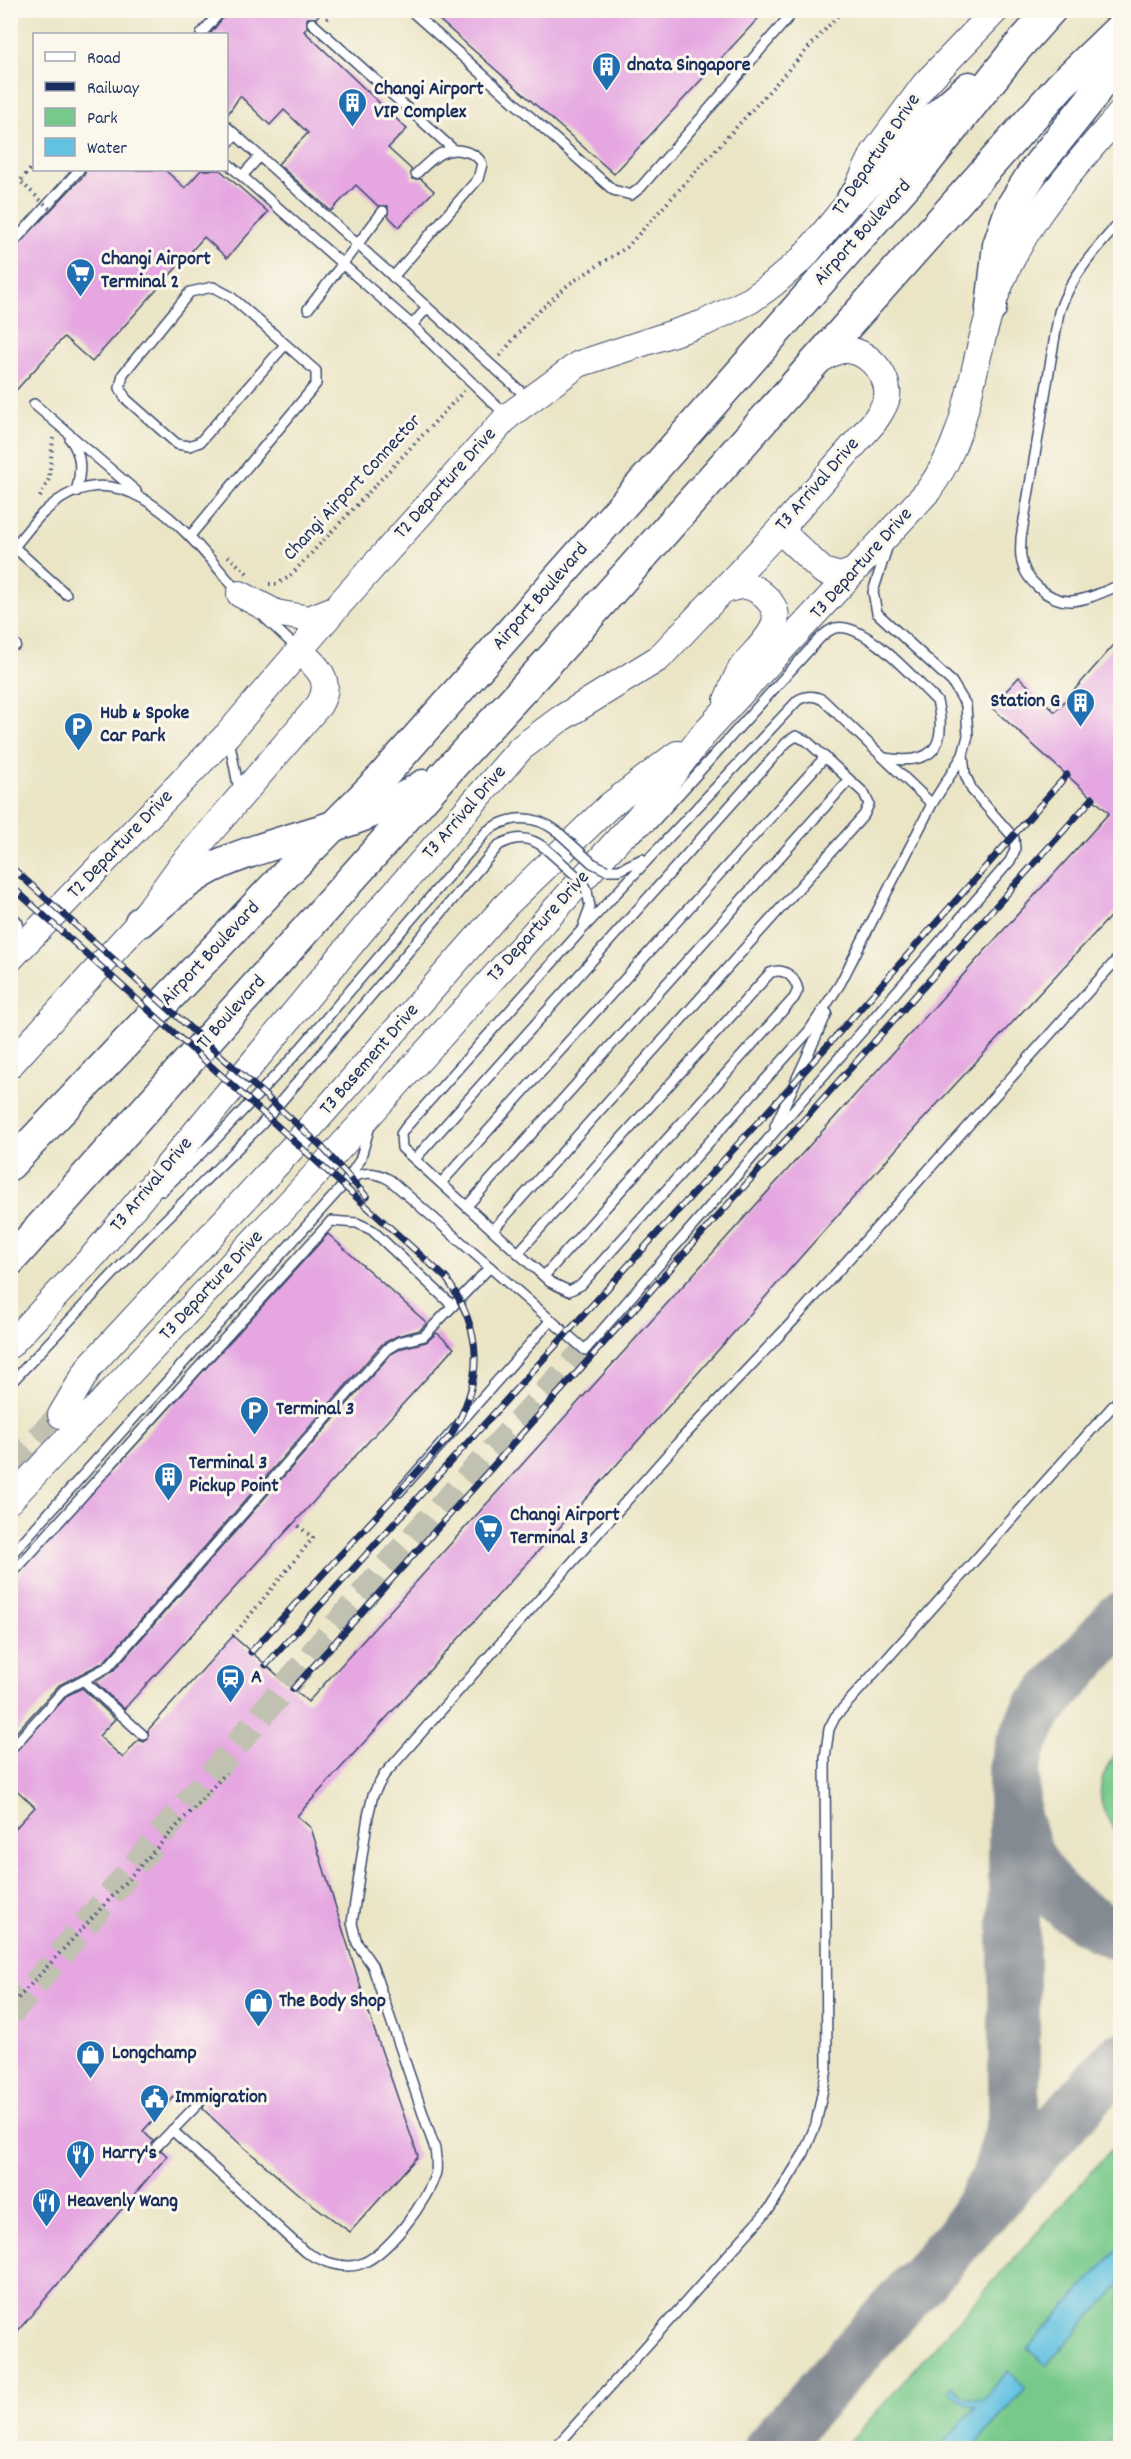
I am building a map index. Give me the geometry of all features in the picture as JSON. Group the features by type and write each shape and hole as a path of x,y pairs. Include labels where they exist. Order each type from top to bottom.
{"highway":[{"name":"Airport Boulevard","path":"10,1165 282,878 383,776 914,176 1016,49 1051,10"},
{"path":"140,922 173,894 220,864 385,807 407,796 453,765 817,362 1061,85 1120,28"},
{"path":"852,199 948,104 1016,49"},
{"path":"991,308 998,245 1011,207 1035,169 1090,100 1120,52"},
{"name":"T1 Boulevard","path":"10,1261 453,765"}],"main road":[{"name":"T2 Departure Drive","path":"11,958 228,734 299,650 507,416 579,364 704,323 751,300 802,259 852,199 874,153 925,84 996,10"},
{"path":"991,308 1004,274 1044,203 1120,114"},
{"name":"T3 Departure Drive","path":"10,1500 605,862 711,726 928,491 951,456 968,406 991,308"},
{"name":"T3 Arrival Drive","path":"10,1345 95,1254 370,921 521,748 560,719 659,658 724,591 874,422 884,408 887,394 887,386 879,370 854,351 836,351 817,362"},
{"path":"785,524 787,537 823,571 840,576 854,571"},
{"path":"711,726 742,668 776,625 773,605 758,590 740,585 724,591"},
{"path":"248,587 276,613 309,619 335,609"},
{"path":"14,1060 140,922 180,867 324,698 326,689 322,674 299,650"},
{"name":"T3 Basement Drive","path":"61,1415 90,1366 292,1148 506,905 609,806 711,726"}],"lane":[{"path":"410,10 612,190 631,195 641,187 795,10"},
{"path":"202,33 221,14"},
{"path":"312,23 453,149 466,152 480,160 482,167 480,176 393,277"},
{"path":"228,128 528,399"},
{"path":"228,143 236,135"},
{"path":"416,174 436,156 453,149"},
{"path":"242,176 260,156"},
{"path":"228,164 412,325 507,416"},
{"path":"10,246 78,171"},
{"path":"308,309 344,265 383,211"},
{"path":"1120,222 1089,257 1067,288 1059,312 1021,538 1020,560 1029,579 1043,592 1056,598 1070,601 1120,585"},
{"path":"190,537 316,384 316,371 230,296 213,287 190,292 123,374 120,388 126,399 177,444 189,446 200,442 285,345"},
{"path":"412,325 427,308"},
{"path":"34,404 248,587 299,650"},
{"path":"62,428 77,449 80,474 76,492"},
{"path":"66,594 12,549 44,512 76,492 92,486 117,486 143,496"},
{"path":"771,1135 840,984 932,804 963,755 969,736 966,705 952,682 885,623 874,603 876,578 893,528"},
{"path":"95,1254 217,1138 285,1065 487,831 506,820 529,819 541,822 558,832 592,863 605,862 651,825 819,639 836,628 848,628 867,636 937,701 941,732 938,745 918,760 884,758"},
{"path":"840,984 809,1031 581,1285 569,1291 561,1289 544,1276 402,1148 401,1134 653,852 798,700 806,696 816,696 823,700 932,804"},
{"path":"228,734 241,798"},
{"path":"415,1159 786,742 796,736 807,741 825,757 864,793 869,804 864,815 493,1230"},
{"path":"347,1181 358,1174 368,1172 390,1180 585,1350 1010,861 1015,850 1014,838 972,790 965,774 963,755"},
{"path":"441,1183 825,757"},
{"path":"466,1206 849,780"},
{"path":"10,1384 146,1239 261,1125 499,845 519,838 529,839 545,848 580,879 587,891 590,907 579,933"},
{"path":"605,862 619,870 629,867 653,852"},
{"path":"10,913 18,923 19,933 11,958"},
{"path":"172,2130 305,2252 323,2261 345,2266 359,2265 373,2257 424,2200 436,2170 435,2149 372,1965 357,1943 351,1923 353,1900 373,1795 384,1775 683,1437 794,1320 1120,956"},
{"path":"518,1253 770,973 777,970 786,972 796,982 798,990 794,998 544,1276"},
{"path":"10,1556 347,1181 360,1160 371,1123 383,1100"},
{"path":"10,1576 331,1221 357,1223 372,1230 453,1306"},
{"path":"10,1750 64,1690 108,1667 387,1348 424,1336 490,1267"},
{"path":"399,1492 551,1320"},
{"path":"555,2448 770,2208 792,2177 816,2124 826,2069 825,1758 827,1735 835,1717 1120,1398"},
{"path":"83,1680 143,1735"},
{"path":"350,1950 357,1943"},
{"path":"157,2146 198,2104"}],"path":[{"path":"213,10 221,14"},
{"path":"505,351 530,319 569,284 627,247 843,10"},
{"path":"33,166 20,181 50,209"},
{"name":"Changi Airport Connector","path":"264,584 277,584 289,578 459,397"},
{"path":"38,503 48,479 53,437"},
{"path":"198,527 248,587"},
{"path":"233,1636 313,1538 295,1522"},
{"path":"10,2007 226,1773"}],"green space":[{"path":"1120,1749 1120,1837 1106,1815 1100,1793 1105,1771"},
{"path":"1120,2140 1120,2246 1028,2348 1046,2365 1120,2284 1120,2429 1102,2448 972,2448 1026,2388 1008,2371 982,2400 966,2398 952,2387 970,2405 976,2406 938,2448 844,2448"}],"water":[{"path":"1120,2246 1120,2284 1046,2365 1028,2348"},
{"path":"1008,2371 1026,2388 972,2448 938,2448 976,2407 964,2402 949,2390 952,2386 966,2398 982,2400"}],"building":[{"name":"Changi Airport VIP Complex","path":"229,10 324,10 316,18 307,18 307,28 304,31 407,129 388,148 411,169 412,179 421,179 434,191 399,227 388,216 388,206 378,206 356,185 331,211 278,164 308,133 284,110 270,125 240,96 228,114 228,33 211,33"},
{"name":"dnata Singapore","path":"428,10 766,10 614,174"},
{"name":"Changi Airport Terminal 2","path":"86,171 166,171 185,188 200,171 221,171 268,212 227,258 204,237 92,362 64,337 10,397 10,253"},
{"name":"Changi Airport Terminal 3","path":"1120,638 1120,906 916,1127 611,1471 297,1816 311,1828 374,2029 418,2156 350,2232 297,2193 239,2143 203,2109 205,2103 202,2099 193,2100 181,2089 143,2131 153,2141 152,2150 162,2151 167,2156 10,2340 10,1834 35,1807 10,1784 10,1757 68,1695 82,1688 115,1719 99,1736 123,1758 138,1740 144,1742 148,1739 148,1730 233,1636 308,1702 1109,813 991,707 1019,677 1055,712"},
{"name":"Terminal 3","path":"328,1234 427,1323 420,1330 397,1336 382,1344 104,1662 59,1685 10,1739 10,1583"},
{"path":"437,1333 454,1348 124,1709 95,1682 113,1671 391,1354 402,1348 426,1342"}],"taxiway":[{"path":"964,2232 997,2178 1014,2119 1014,1770 1021,1745 1038,1710 1120,1618"},
{"path":"1019,1829 1034,1865 1056,1895 1086,1918 1120,1935"},
{"path":"770,2448 1120,2059"}],"tunnel":[{"path":"10,2014 384,1569 585,1350"},
{"path":"10,1466 61,1415"}],"railway":[{"path":"266,1665 828,1045 1067,775"},
{"path":"293,1689 1093,798"},
{"path":"10,866 320,1145 367,1197"},
{"path":"10,885 446,1278 467,1317 473,1337 474,1375 462,1414 451,1435 251,1652"}],"place":[{"name":"dnata Singapore","path":"606,92"},
{"name":"Changi Airport VIP Complex","path":"353,128"},
{"name":"Changi Airport Terminal 2","path":"80,298"},
{"name":"Station G","path":"1081,728"},
{"name":"Hub & Spoke Car Park","path":"79,752"},
{"name":"Terminal 3","path":"255,1436"},
{"name":"Terminal 3 Pickup Point","path":"168,1502"},
{"name":"Changi Airport Terminal 3","path":"489,1554"},
{"name":"A","path":"230,1704"},
{"name":"The Body Shop","path":"258,2028"},
{"name":"Longchamp","path":"91,2080"},
{"name":"Immigration","path":"154,2124"},
{"name":"Harry's","path":"81,2180"},
{"name":"Heavenly Wang","path":"46,2228"}]}
